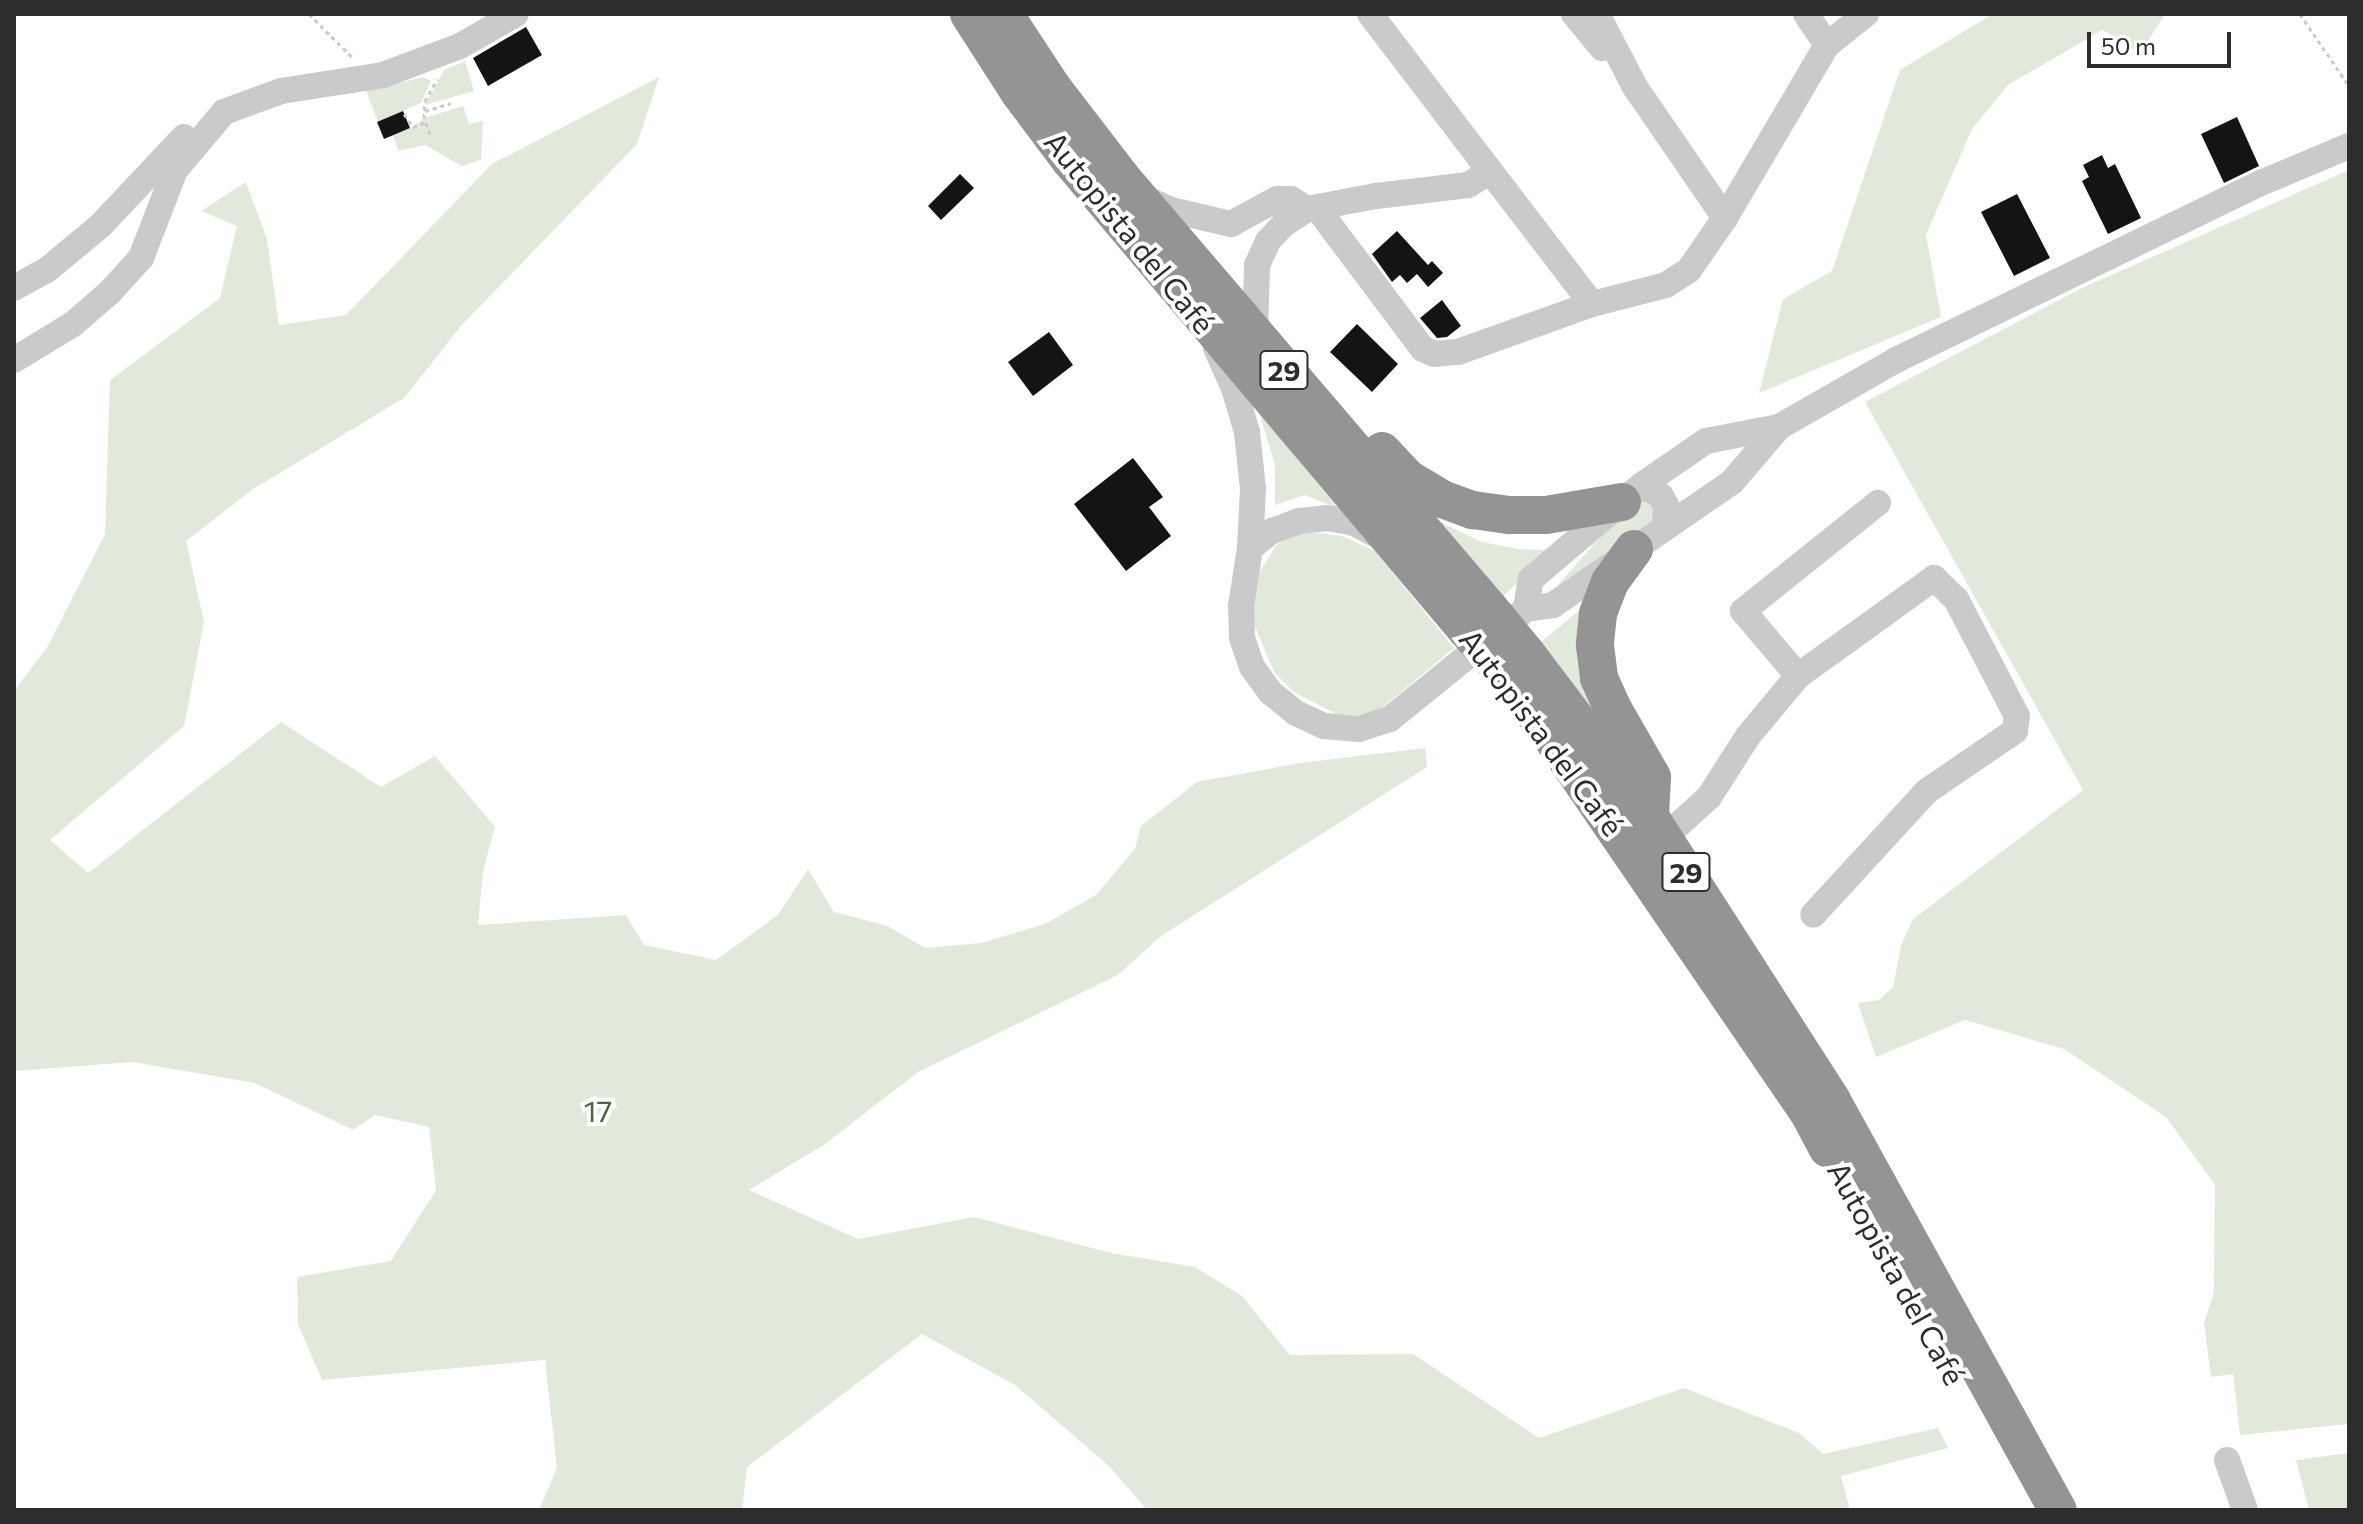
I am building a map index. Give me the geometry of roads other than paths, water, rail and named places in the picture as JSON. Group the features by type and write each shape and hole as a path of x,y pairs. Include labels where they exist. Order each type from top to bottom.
{"highway":[{"name":"Autopista del Café","path":"969,14 1042,125 1207,326 1401,553 1493,615"},
{"name":"Autopista del Café","path":"1004,14 1052,87 1135,193 1493,615 1546,729 1810,1115 2028,1510"},
{"path":"1334,427 1370,438 1407,478 1442,499 1473,510 1510,515 1546,515 1632,494"},
{"path":"1634,549 1610,582 1598,614 1595,645 1599,678 1652,777 1657,827"},
{"name":"Autopista del Café","path":"1514,662 1657,827 1832,1101 2058,1510"}],"street":[{"path":"14,288 47,270 101,225 194,126 281,91 383,75 460,46 516,14"},
{"path":"1370,14 1592,304"},
{"path":"1574,14 1635,87 1725,218"},
{"path":"1597,14 1635,87"},
{"path":"1806,14 1827,45"},
{"path":"1135,193 1171,210 1231,224 1277,199 1291,199 1312,209 1423,349 1434,354 1458,352 1592,304 1666,285 1689,270 1725,218 1827,45 1866,14"},
{"path":"14,360 73,324 109,293 141,258 175,170 224,112"},
{"path":"1207,326 1234,388 1247,432 1253,489 1250,548 1241,606 1242,638 1252,667 1270,692 1296,713 1324,726 1359,729 1390,719 1531,579 1632,494 1706,441 1779,427 1896,360 2263,182 2349,146"},
{"path":"1255,334 1257,265 1268,241 1312,209 1376,196 1468,185 1490,171"},
{"path":"1493,615 1553,605 1732,482 1779,427"},
{"path":"1632,494 1661,496 1666,505 1665,527"},
{"path":"1798,676 1743,611 1878,503"},
{"path":"1250,548 1272,531 1299,521 1327,518 1354,523 1401,553"},
{"path":"1657,827 1709,797 1748,736 1798,676 1934,578 1956,599 2017,716 2015,731 1927,791 1813,915"},
{"path":"2227,1460 2245,1510"}],"park label":[{"name":"17","path":"598,1110"}]}
